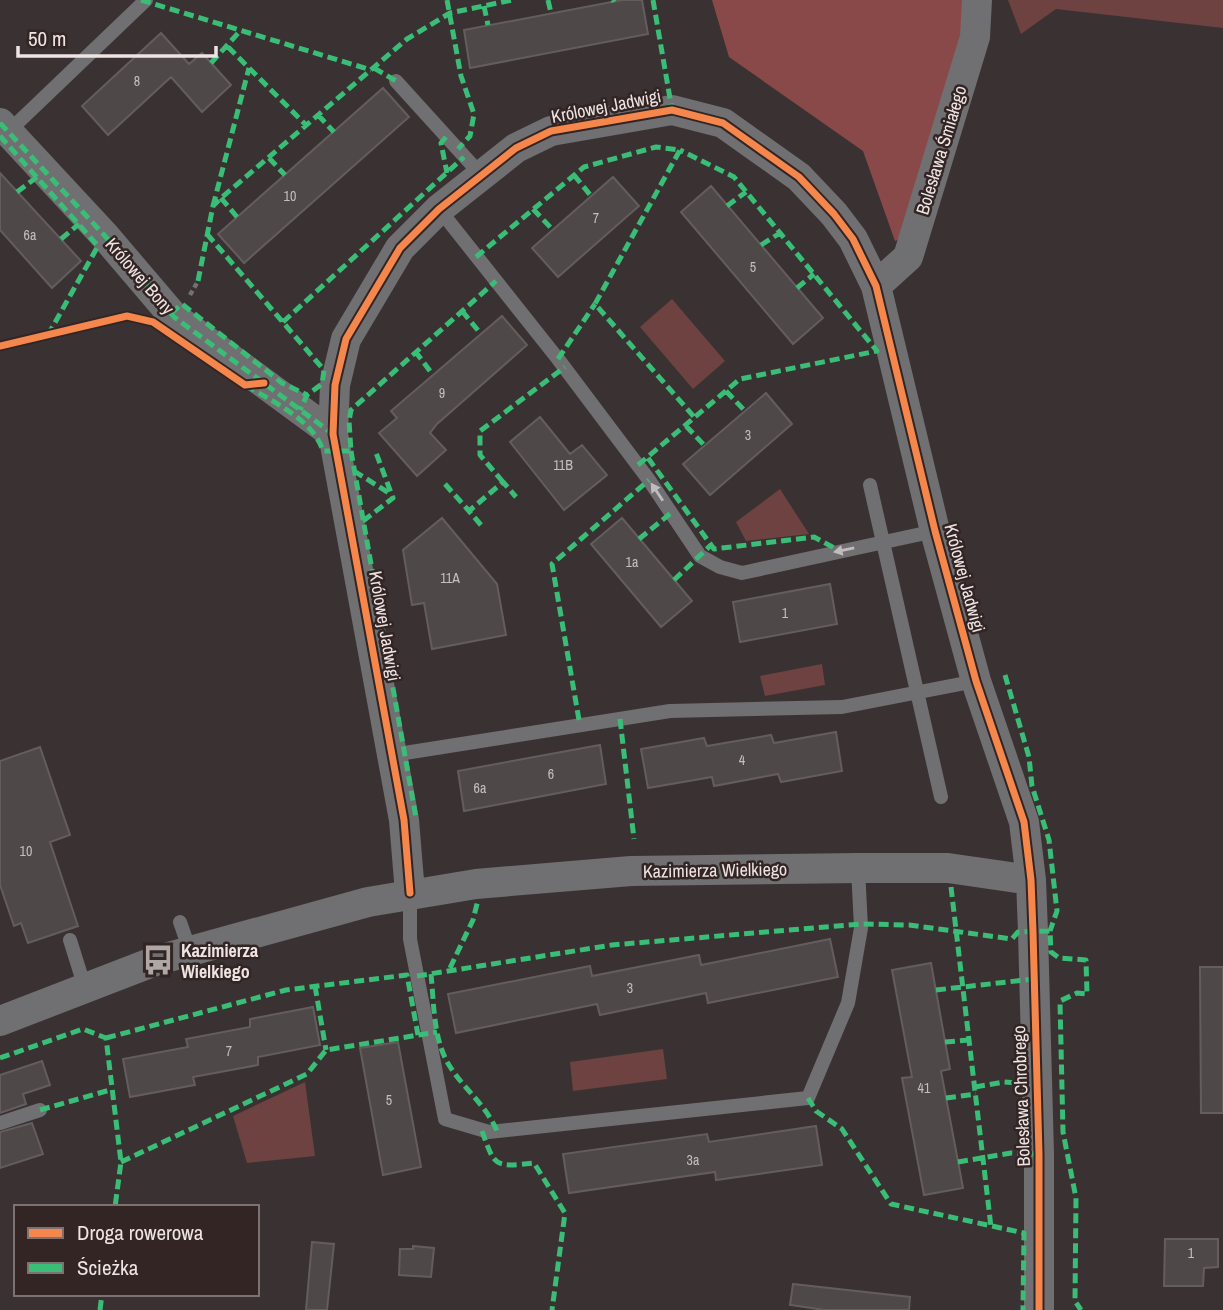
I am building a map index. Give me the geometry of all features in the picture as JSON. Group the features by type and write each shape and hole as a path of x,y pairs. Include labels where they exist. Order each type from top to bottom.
{"street":[{"name":"Bolesława Śmiałego","path":"876,286 908,257 975,37 977,0"},
{"name":"Królowej Jadwigi","path":"410,893 404,820 333,434 335,385 346,339 400,248 439,209 483,177 516,148 551,131 672,110 723,123 772,155 808,187 853,239 876,286 935,531 976,681 1024,822 1031,880"},
{"name":"Królowej Bony","path":"4,127 105,236 174,317 333,434"},
{"name":"Kazimierza Wielkiego","path":"0,1021 158,960 410,893 476,884 631,871 948,868 1031,880"},
{"name":"Bolesława Chrobrego","path":"1031,880 1039,1154 1039,1310"}],"lane":[{"path":"4,127 146,0"},
{"path":"396,81 483,177"},
{"path":"439,209 558,359 649,480 700,556 720,568 742,573 935,531"},
{"path":"870,485 941,797"},
{"path":"392,755 670,711 842,707 976,681"},
{"path":"410,893 410,939 445,1118 489,1132 807,1098 848,1003 862,928 858,868"},
{"path":"180,922 190,951"},
{"path":"70,940 85,988"},
{"path":"0,1124 40,1110"}],"shaded area":[{"path":"712,0 969,0 965,36 908,236 895,241 863,151 729,57"},
{"path":"1008,0 1223,0 1223,28 1056,9 1021,34"},
{"path":"672,299 725,361 693,389 640,327"},
{"path":"780,489 809,534 746,541 736,522"},
{"path":"822,664 825,685 765,696 760,676"},
{"path":"663,1049 667,1079 573,1091 570,1062"},
{"path":"305,1082 315,1156 247,1163 233,1116"}],"building":[{"path":"622,0 642,0 648,34 470,68 464,30"},
{"path":"161,33 189,64 202,53 231,85 202,112 171,77 108,135 82,106"},
{"path":"383,88 409,117 244,263 218,234"},
{"path":"0,173 81,261 52,288 0,230"},
{"path":"613,177 639,206 558,277 532,248"},
{"path":"711,186 823,318 793,344 681,212"},
{"path":"502,316 527,345 437,424 430,433 446,450 417,476 379,433 397,418 391,411"},
{"path":"766,393 792,424 710,495 683,464"},
{"path":"540,417 570,454 582,445 607,475 564,510 510,442"},
{"path":"442,518 497,584 506,635 432,649 424,603 412,605 403,550"},
{"path":"622,518 692,601 661,627 591,544"},
{"path":"830,584 837,624 740,642 733,602"},
{"path":"836,732 842,771 781,782 778,774 714,786 712,777 648,788 641,749 704,738 707,746 771,735 774,743"},
{"path":"600,745 606,784 464,811 458,771"},
{"path":"40,747 70,835 50,842 78,926 28,943 21,923 14,926 0,885 0,761"},
{"path":"830,939 838,977 708,1003 706,993 600,1015 597,1004 456,1033 448,994 590,966 592,976 699,955 701,965"},
{"path":"931,963 950,1069 941,1071 963,1188 924,1195 902,1078 912,1077 892,970"},
{"path":"1200,967 1223,967 1223,1113 1201,1113"},
{"path":"313,1007 320,1045 258,1057 258,1065 193,1077 195,1085 130,1097 123,1059 188,1047 186,1039 250,1027 250,1019"},
{"path":"398,1042 421,1167 383,1175 360,1048"},
{"path":"42,1061 50,1085 23,1094 26,1104 0,1113 0,1075"},
{"path":"32,1123 43,1154 0,1168 0,1132"},
{"path":"816,1126 822,1165 716,1180 715,1172 569,1193 563,1154 707,1134 709,1142"},
{"path":"1165,1239 1218,1239 1218,1267 1204,1268 1203,1286 1164,1286"},
{"path":"312,1242 334,1244 327,1310 306,1310"},
{"path":"413,1246 434,1248 431,1277 399,1275 400,1249 413,1249"},
{"path":"793,1284 910,1297 909,1310 825,1310 790,1305"}],"marked path":[{"path":"141,0 371,70"},
{"path":"447,0 461,76 474,114 470,136 458,149"},
{"path":"198,281 213,206 221,198 407,39 450,13 512,0"},
{"path":"548,0 551,13"},
{"path":"653,0 672,110"},
{"path":"484,6 488,25"},
{"path":"211,63 241,30"},
{"path":"228,47 306,125"},
{"path":"213,206 249,68"},
{"path":"374,68 396,81"},
{"path":"318,115 334,132"},
{"path":"0,123 105,236 174,317 333,434"},
{"path":"0,136 98,246 48,335"},
{"path":"446,137 441,143 447,173"},
{"path":"476,257 584,167 656,147 680,150 595,304 695,418"},
{"path":"638,465 740,379 877,351 734,177 680,150"},
{"path":"283,322 464,157"},
{"path":"269,158 285,175"},
{"path":"574,175 591,196"},
{"path":"17,192 37,177"},
{"path":"727,206 746,192"},
{"path":"221,198 237,217"},
{"path":"533,209 553,230"},
{"path":"61,239 79,224"},
{"path":"761,245 780,233"},
{"path":"207,234 324,370 322,384 307,395 300,410"},
{"path":"797,288 814,274"},
{"path":"246,385 301,421 318,440 323,451 351,451 351,410 496,281"},
{"path":"171,313 182,304 282,383 307,395"},
{"path":"558,359 595,304"},
{"path":"462,311 481,334"},
{"path":"415,351 433,375"},
{"path":"503,482 480,455 480,431 565,367"},
{"path":"726,391 745,411"},
{"path":"686,426 704,445"},
{"path":"363,521 393,498 375,450"},
{"path":"351,451 416,818"},
{"path":"648,458 714,549 814,537 840,551"},
{"path":"354,471 389,493"},
{"path":"579,720 552,564 649,480"},
{"path":"481,525 469,511 503,482 516,497"},
{"path":"445,484 469,511"},
{"path":"639,539 671,513"},
{"path":"674,580 711,545"},
{"path":"1005,675 1029,757 1032,786 1049,840 1057,911 1050,931"},
{"path":"620,719 634,839"},
{"path":"951,887 991,1227"},
{"path":"450,968 473,920 478,900"},
{"path":"417,976 612,945 861,924 909,925 1012,939 1018,932 1050,931 1051,952 1059,958 1086,960 1087,994 1077,993 1060,1001 1063,1132 1076,1198 1075,1301 1081,1310"},
{"path":"431,974 435,1021 444,1055 497,1131"},
{"path":"106,1038 286,990 407,975 418,1035"},
{"path":"936,990 1034,979"},
{"path":"315,986 326,1050"},
{"path":"0,1058 83,1029 106,1038 121,1162 115,1205"},
{"path":"121,1162 307,1074 326,1050 437,1032"},
{"path":"945,1042 969,1040"},
{"path":"975,1087 1004,1082 1037,1084"},
{"path":"40,1110 110,1090"},
{"path":"946,1098 976,1094"},
{"path":"808,1098 816,1111 842,1129 891,1204 1024,1233 1023,1310"},
{"path":"482,1131 490,1152 498,1162 511,1165 534,1163 565,1213 552,1310"},
{"path":"958,1162 1011,1153 1039,1154"},
{"path":"100,1310 102,1296"}],"cycle path":[{"path":"410,893 404,820 333,434 335,385 346,339 400,248 439,209 516,148 551,131 672,110 723,123 799,177 834,214 853,239 876,286 935,531 976,681 1024,822 1031,880 1033,932 1039,1154 1039,1310"},
{"path":"0,346 127,316 153,322 245,385 264,383"}],"place":[{"name":"Kazimierza Wielkiego","path":"158,960"}]}
